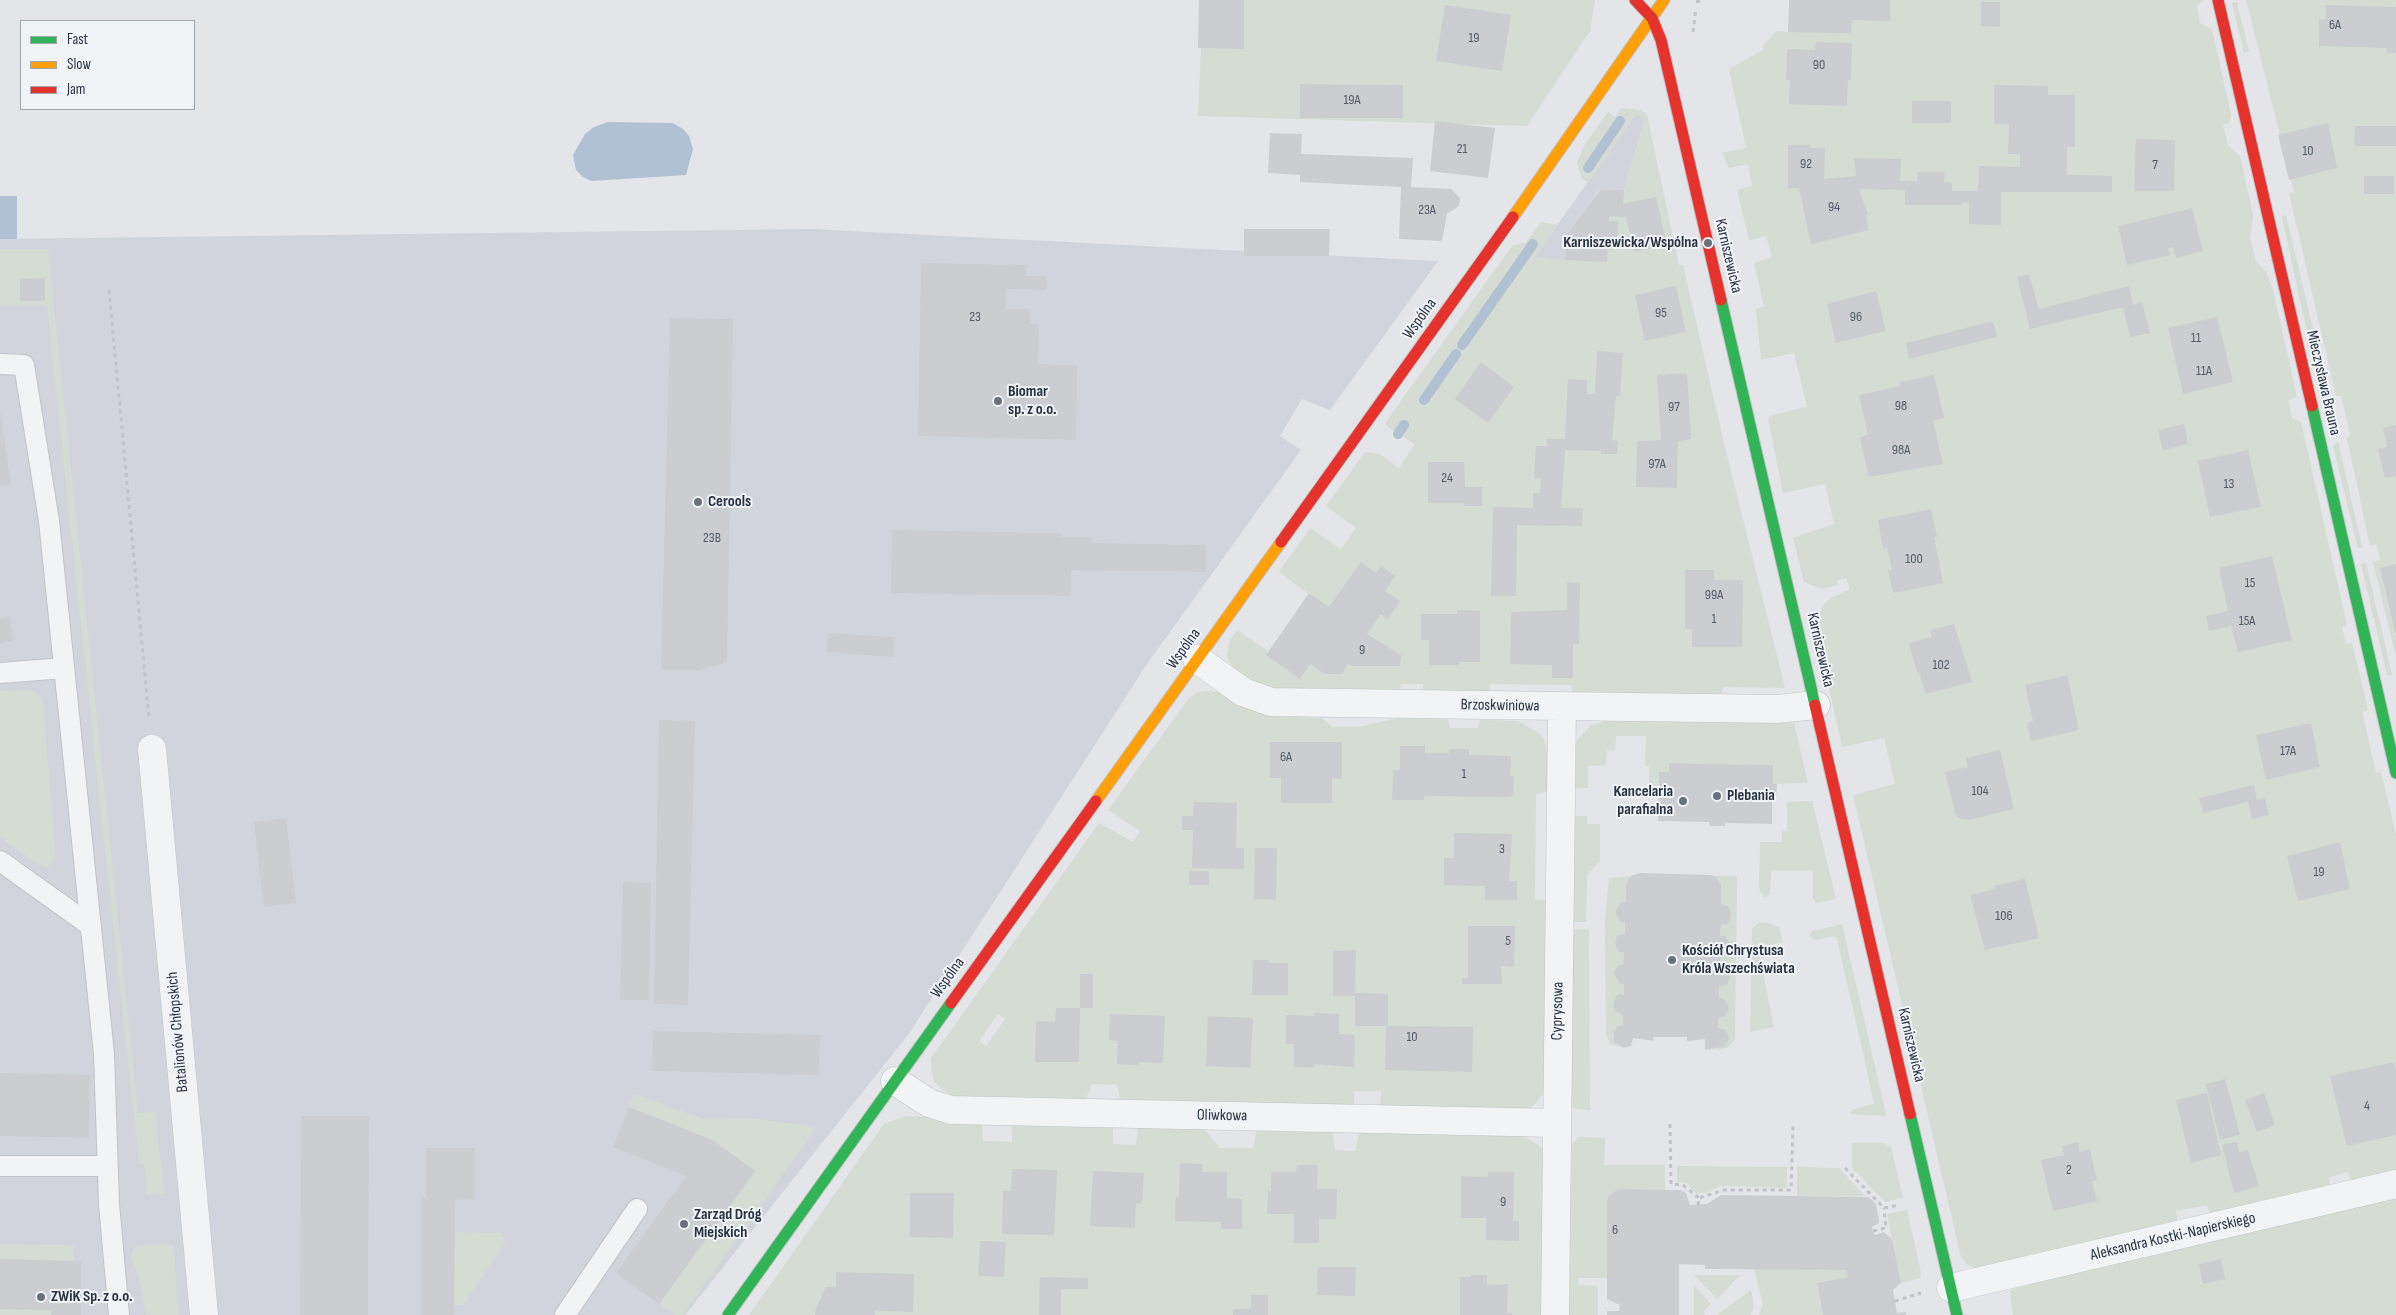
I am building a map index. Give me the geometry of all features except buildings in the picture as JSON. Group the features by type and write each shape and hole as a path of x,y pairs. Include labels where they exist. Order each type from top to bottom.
{"street":[{"name":"Karniszewicka","path":"1635,0 1652,18 1661,40 1816,705 1940,1290 1957,1315"},
{"name":"Wspólna","path":"728,1315 1559,153 1664,0"},
{"name":"Mieczysława Brauna","path":"2218,0 2396,773"},
{"name":"Brzoskwiniowa","path":"1197,659 1243,692 1271,702 1777,709 1816,705"},
{"name":"Cyprysowa","path":"1554,1315 1562,707"},
{"name":"Batalionów Chłopskich","path":"152,749 204,1315"},
{"name":"Oliwkowa","path":"895,1081 929,1103 951,1110 1556,1123"},
{"name":"Aleksandra Kostki-Napierskiego","path":"1940,1290 2396,1184"}],"lane":[{"path":"0,364 24,364 49,521 104,1054 108,1204 119,1315"},
{"path":"0,673 64,668"},
{"path":"0,861 91,926"},
{"path":"0,1166 107,1166"},
{"path":"565,1315 637,1209"}],"path":[{"path":"1696,2 1703,0"},
{"path":"109,290 152,749"},
{"path":"1670,1124 1671,1184 1683,1185 1699,1198"},
{"path":"1699,1198 1724,1190 1791,1190 1793,1126"},
{"path":"1845,1168 1884,1208 1886,1228 1873,1231"},
{"path":"1698,1205 1699,1198"},
{"path":"1884,1208 1901,1205"},
{"path":"1895,1301 1940,1290"}],"shaded area":[{"path":"1244,0 1595,0 1590,31 1527,126 1198,116 1201,48 1243,49"},
{"path":"1801,0 2203,0 2197,6 2200,23 2212,29 2231,115 2229,123 2223,125 2228,146 2240,156 2253,215 2250,238 2256,261 2266,272 2273,290 2297,397 2288,400 2292,418 2301,422 2347,625 2342,627 2346,644 2352,643 2368,710 2362,712 2376,773 2381,772 2396,835 2396,1172 2352,1182 2348,1172 2330,1177 2329,1188 2210,1215 2207,1205 2176,1211 2178,1223 1979,1270 1968,1265 1961,1257 1853,795 1895,784 1884,738 1842,747 1815,623 1824,604 1831,598 1850,589 1846,578 1838,580 1838,585 1822,589 1804,582 1793,538 1834,524 1825,484 1783,493 1768,419 1772,415 1807,407 1794,353 1761,360 1756,309 1764,307 1754,263 1772,257 1766,236 1749,240 1737,190 1752,186 1748,164 1729,168 1722,153 1746,148 1729,69 1763,50 1764,44 1777,31 1788,32"},
{"path":"2246,0 2396,0 2396,627 2380,568 2396,637 2396,657 2373,562 2380,560 2376,544 2370,546 2347,438 2350,436 2349,429 2341,396 2336,396 2289,193 2294,192"},
{"path":"2237,2 2249,52 2244,53 2232,3"},
{"path":"1621,108 1641,110 1647,115 1679,265 1683,265 1724,443 1785,688 1724,687 1721,695 1573,693 1571,685 1490,684 1489,692 1423,692 1423,684 1401,684 1400,691 1289,691 1269,688 1242,677 1230,664 1227,655 1229,642 1237,630 1268,651 1266,655 1300,679 1302,676 1309,594 1279,572 1310,528 1341,549 1356,528 1326,506 1365,452 1380,454 1399,468 1415,444 1389,428 1385,423 1512,246 1526,242 1541,222 1558,225 1535,258 1565,260 1609,216 1624,190 1645,118 1636,115 1588,183 1581,177 1577,163 1584,146 1608,112 1615,117"},
{"path":"1636,114 1645,118 1624,190 1600,189 1566,235 1565,260 1534,258"},
{"path":"2286,215 2330,401 2326,403 2323,402 2297,288 2282,216"},
{"path":"812,229 1438,261 1330,410 1302,399 1280,436 1301,450 1147,664 908,1035 685,1315 0,1315 0,239"},
{"path":"0,249 48,249 138,1113 155,1112 164,1193 147,1195 144,1164 139,1164 47,306 0,306","holes":["20,279 45,279 45,301 20,301"]},
{"path":"2338,441 2362,547 2358,548 2333,446"},
{"path":"2366,563 2392,675 2387,675 2361,564"},
{"path":"31,690 41,696 43,704 56,857 47,868 37,864 0,837 0,691"},
{"path":"1198,692 1217,692 1267,716 1322,718 1332,727 1358,727 1397,718 1448,719 1450,728 1478,728 1480,720 1518,721 1539,733 1544,739 1548,754 1547,791 1536,795 1535,900 1547,900 1544,1093 1529,1111 1380,1109 1381,1091 1354,1091 1354,1107 1121,1103 1117,1085 1092,1084 1085,1101 962,1098 951,1096 935,1083 932,1074 931,1058 1099,823 1133,842 1140,831 1108,810 1189,698","holes":["998,1014 1005,1019 986,1046 979,1041"]},
{"path":"1604,721 1794,723 1808,783 1773,784 1772,765 1669,763 1669,772 1659,772 1658,793 1649,793 1649,766 1645,766 1646,736 1616,736 1615,751 1607,750 1606,765 1588,766 1588,788 1574,788 1575,746 1578,739 1590,726"},
{"path":"1812,801 1836,899 1815,903 1813,897 1813,871 1771,871 1770,894 1764,898 1759,889 1760,842 1782,842 1782,831 1787,831 1787,802"},
{"path":"1573,816 1587,816 1587,824 1600,824 1600,861 1587,875 1586,922 1573,922"},
{"path":"1630,876 1626,885 1626,902 1621,902 1615,912 1620,922 1625,922 1625,933 1617,936 1615,943 1617,951 1624,953 1624,964 1617,966 1614,973 1617,981 1624,984 1624,995 1616,997 1613,1005 1616,1012 1623,1015 1623,1026 1615,1028 1612,1035 1614,1042 1620,1047 1610,1044 1606,1033 1605,920 1609,878"},
{"path":"1715,876 1737,876 1735,1040 1727,1048 1713,1050 1723,1047 1728,1039 1726,1030 1718,1028 1718,1018 1726,1016 1729,1008 1726,1000 1719,997 1719,987 1727,985 1730,977 1727,969 1720,967 1720,956 1727,954 1731,946 1728,938 1720,936 1721,924 1726,925 1729,922 1731,914 1728,906 1721,904 1721,884"},
{"path":"1766,922 1779,927 1783,942 1758,948 1774,1027 1750,1032 1752,929 1758,923"},
{"path":"1842,924 1885,1116 1850,1114 1852,1110 1874,1104 1860,1039 1836,936 1816,940 1811,938 1810,935 1812,931"},
{"path":"1573,929 1589,929 1590,1110 1571,1108"},
{"path":"634,1094 701,1118 758,1119 817,1127 683,1315 675,1315 659,1304 755,1171 712,1140 629,1107"},
{"path":"905,1116 982,1120 983,1141 1012,1142 1012,1122 1113,1123 1113,1144 1136,1145 1138,1125 1201,1126 1220,1148 1253,1148 1257,1128 1332,1130 1335,1150 1355,1151 1360,1130 1523,1136 1540,1146 1544,1151 1544,1315 749,1315 884,1124"},
{"path":"1579,1137 1605,1138 1604,1165 1665,1165 1665,1190 1619,1189 1609,1195 1607,1201 1607,1278 1578,1278 1578,1285 1598,1286 1598,1315 1569,1315 1572,1145"},
{"path":"1852,1143 1882,1143 1891,1146 1903,1198 1885,1202 1852,1168"},
{"path":"1677,1166 1787,1167 1787,1188 1720,1186 1707,1193 1696,1193 1687,1183 1677,1182"},
{"path":"1797,1167 1839,1168 1865,1196 1797,1196"},
{"path":"2396,1197 2396,1315 2013,1315 2010,1292 2014,1287"},
{"path":"1907,1210 1921,1273 1920,1278 1901,1283 1887,1214"},
{"path":"454,1232 502,1233 505,1244 464,1305 454,1305"},
{"path":"0,1244 73,1245 74,1261 0,1259"},
{"path":"174,1245 178,1315 146,1315 139,1277 132,1260 132,1252 136,1246"},
{"path":"1754,1269 1846,1270 1848,1277 1817,1283 1823,1315 1759,1315 1763,1304"},
{"path":"1694,1275 1740,1275 1717,1299"},
{"path":"1694,1286 1711,1304 1703,1312 1705,1315 1694,1315"},
{"path":"1751,1290 1754,1307 1750,1315 1717,1315"},
{"path":"0,1309 51,1310 51,1315 0,1315"}],"water":[{"path":"608,122 673,123 683,129 689,136 693,149 686,175 591,181 583,177 576,170 573,155 585,134 594,127"},
{"path":"0,196 17,196 17,239 0,239"}],"waterway":[{"path":"1588,168 1620,121"},
{"path":"1462,345 1533,244"},
{"path":"1424,400 1456,354"},
{"path":"1398,434 1404,425"}],"traffic: fast":[{"path":"1721,300 1815,705"},
{"path":"2312,406 2396,773"},
{"path":"728,1315 951,1003"},
{"path":"1910,1114 1957,1315"}],"traffic: slow":[{"path":"1513,217 1664,0"},
{"path":"1096,801 1281,542"}],"traffic: jam":[{"path":"1635,0 1652,18 1661,40 1721,300"},
{"path":"2218,0 2312,406"},
{"path":"1281,542 1513,217"},
{"path":"1815,705 1910,1114"},
{"path":"951,1003 1096,801"}],"place":[{"name":"Karniszewicka/Wspólna","path":"1708,243"},
{"name":"Biomar sp. z o.o.","path":"998,401"},
{"name":"Cerools","path":"698,502"},
{"name":"Plebania","path":"1717,796"},
{"name":"Kancelaria parafialna","path":"1683,801"},
{"name":"Kościół Chrystusa Króla Wszechświata","path":"1672,960"},
{"name":"Zarząd Dróg Miejskich","path":"684,1224"},
{"name":"ZWiK Sp. z o.o.","path":"41,1297"}]}
